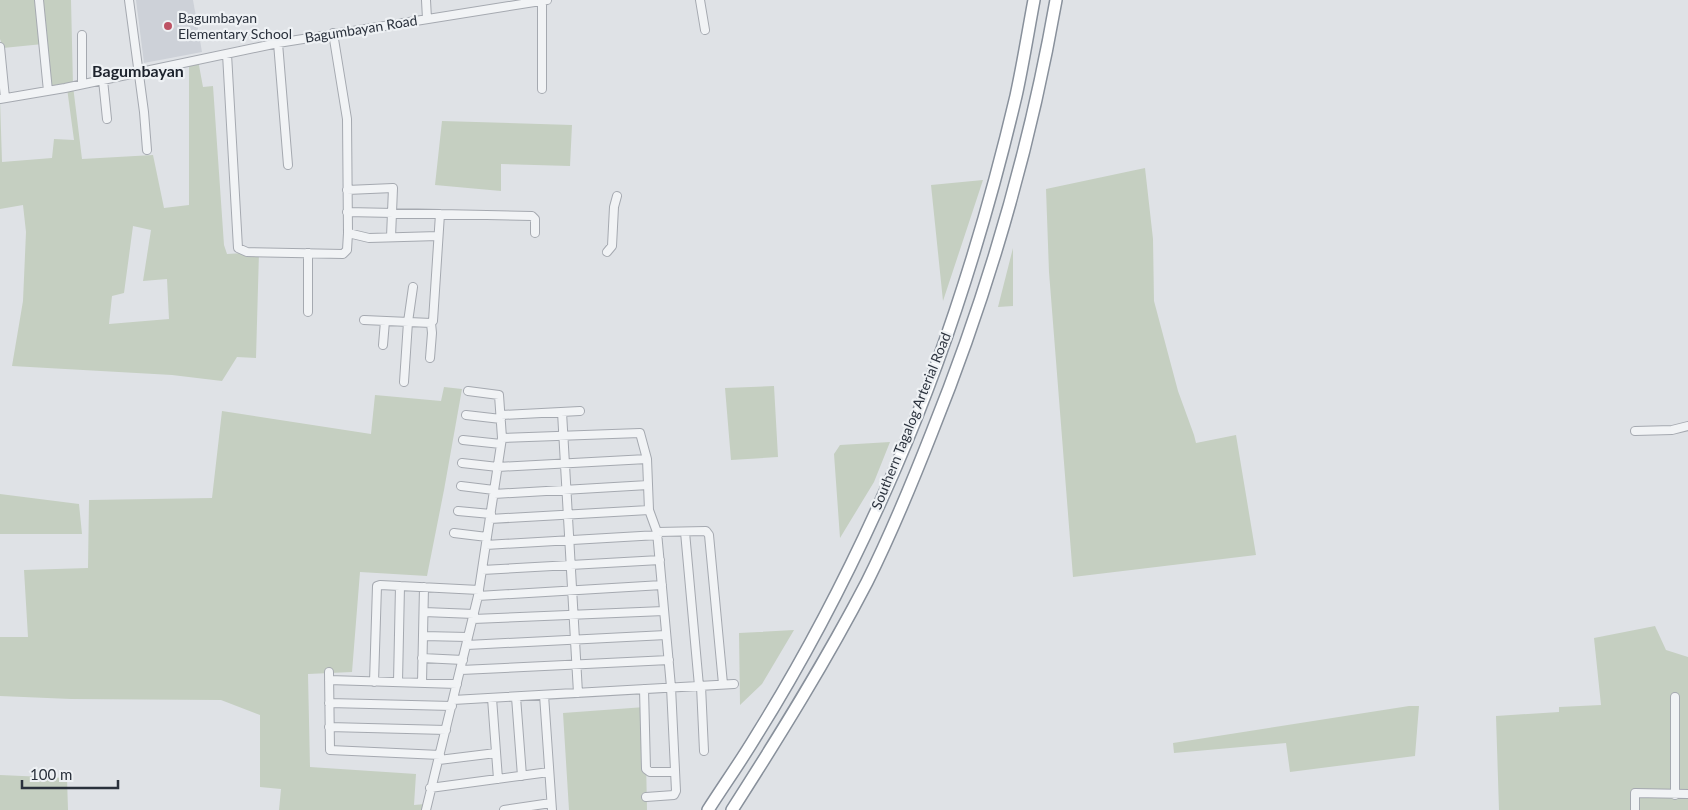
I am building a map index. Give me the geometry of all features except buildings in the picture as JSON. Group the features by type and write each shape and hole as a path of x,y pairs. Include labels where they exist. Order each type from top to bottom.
{"highway":[{"name":"Southern Tagalog Arterial Road","path":"708,810 757,735 803,655 846,572 895,470 940,354 970,266 1016,93 1034,0"},
{"name":"Southern Tagalog Arterial Road","path":"732,810 822,665 864,587 914,478 959,366 989,276 1019,173 1056,0"}],"street":[{"path":"39,0 48,91"},
{"path":"130,0 144,112 146,150"},
{"path":"426,0 427,19"},
{"path":"542,89 544,0"},
{"name":"Bagumbayan Road","path":"3,99 278,43 544,0"},
{"path":"700,0 705,30"},
{"path":"227,54 238,248 247,252 343,254 347,250 348,233 348,119 334,34"},
{"path":"82,35 82,84"},
{"path":"278,43 288,165"},
{"path":"0,47 3,99"},
{"path":"103,80 107,119"},
{"path":"347,190 393,188 391,237"},
{"path":"607,252 612,246 614,207 617,196"},
{"path":"347,212 532,216 535,220 535,233"},
{"path":"430,358 440,214"},
{"path":"348,233 369,238 438,236"},
{"path":"308,253 308,312"},
{"path":"404,382 408,322 413,287"},
{"path":"364,320 431,323"},
{"path":"383,345 385,321"},
{"path":"426,810 479,593 502,441 499,395 468,391"},
{"path":"466,416 501,417 580,411"},
{"path":"562,412 578,693"},
{"path":"1635,431 1672,430 1688,426"},
{"path":"463,440 502,441 640,433 647,460 650,510 657,534 660,560 671,688 676,791 674,795 646,797"},
{"path":"462,463 498,467 647,460"},
{"path":"461,486 494,492 648,485"},
{"path":"458,510 490,516 650,510"},
{"path":"454,533 487,541 570,540 706,531 709,534 723,684"},
{"path":"685,532 700,686 704,750"},
{"path":"482,570 660,560"},
{"path":"374,682 376,589 380,585 424,587 479,593 662,585"},
{"path":"398,682 400,586"},
{"path":"422,683 424,587"},
{"path":"424,612 473,616 574,615 664,611"},
{"path":"423,636 467,641 666,635"},
{"path":"422,658 463,660"},
{"path":"460,670 669,660"},
{"path":"457,684 374,682 329,676 329,748 332,751 440,757 496,753"},
{"path":"329,703 453,703 492,698 734,684"},
{"path":"644,689 646,769 650,772 675,772"},
{"path":"504,810 551,806 544,695"},
{"path":"516,697 522,776"},
{"path":"1675,697 1675,795"},
{"path":"492,698 498,779"},
{"path":"329,727 446,730"},
{"path":"430,788 549,772"},
{"path":"1636,810 1635,793 1688,794"}],"shaded area":[{"name":"Bagumbayan Elementary School","path":"136,0 193,0 202,52 144,63"}],"green space":[{"path":"0,0 71,0 73,86 82,159 153,155 164,208 189,205 189,62 198,60 203,87 213,86 224,245 227,254 259,252 256,358 237,357 222,381 172,375 12,366 23,301 26,232 23,205 0,209 0,99 2,162 52,158 54,139 74,140 67,88 48,91 43,44 3,48 0,39","holes":["133,226 151,230 143,281 167,279 169,319 109,324 112,296 124,293"]},
{"path":"442,121 572,125 570,166 501,164 501,191 435,185"},
{"path":"1145,168 1153,239 1154,301 1178,391 1196,443 1236,435 1256,555 1073,577 1049,272 1046,189"},
{"path":"983,180 943,301 931,185"},
{"path":"1013,248 1013,306 998,307"},
{"path":"774,386 778,457 731,460 725,388"},
{"path":"444,387 462,389 427,576 360,572 352,672 308,674 310,767 416,774 414,805 425,804 424,810 279,810 281,789 260,787 260,715 221,700 71,699 0,696 0,637 28,637 24,570 88,568 89,500 212,498 222,411 371,434 375,395 441,401"},
{"path":"890,442 874,482 840,538 834,454 840,445"},
{"path":"0,494 79,504 82,534 0,534"},
{"path":"1655,626 1666,650 1688,657 1688,810 1499,810 1496,716 1559,712 1559,707 1601,705 1594,638"},
{"path":"794,630 762,684 740,705 739,633"},
{"path":"1419,706 1415,756 1290,772 1286,743 1174,753 1173,743"},
{"path":"645,707 647,810 569,810 563,713"},
{"path":"0,775 67,778 68,810 0,810"}],"place":[{"name":"Bagumbayan Elementary School","path":"168,26"}],"district":[{"name":"Bagumbayan","path":"138,71"}]}
